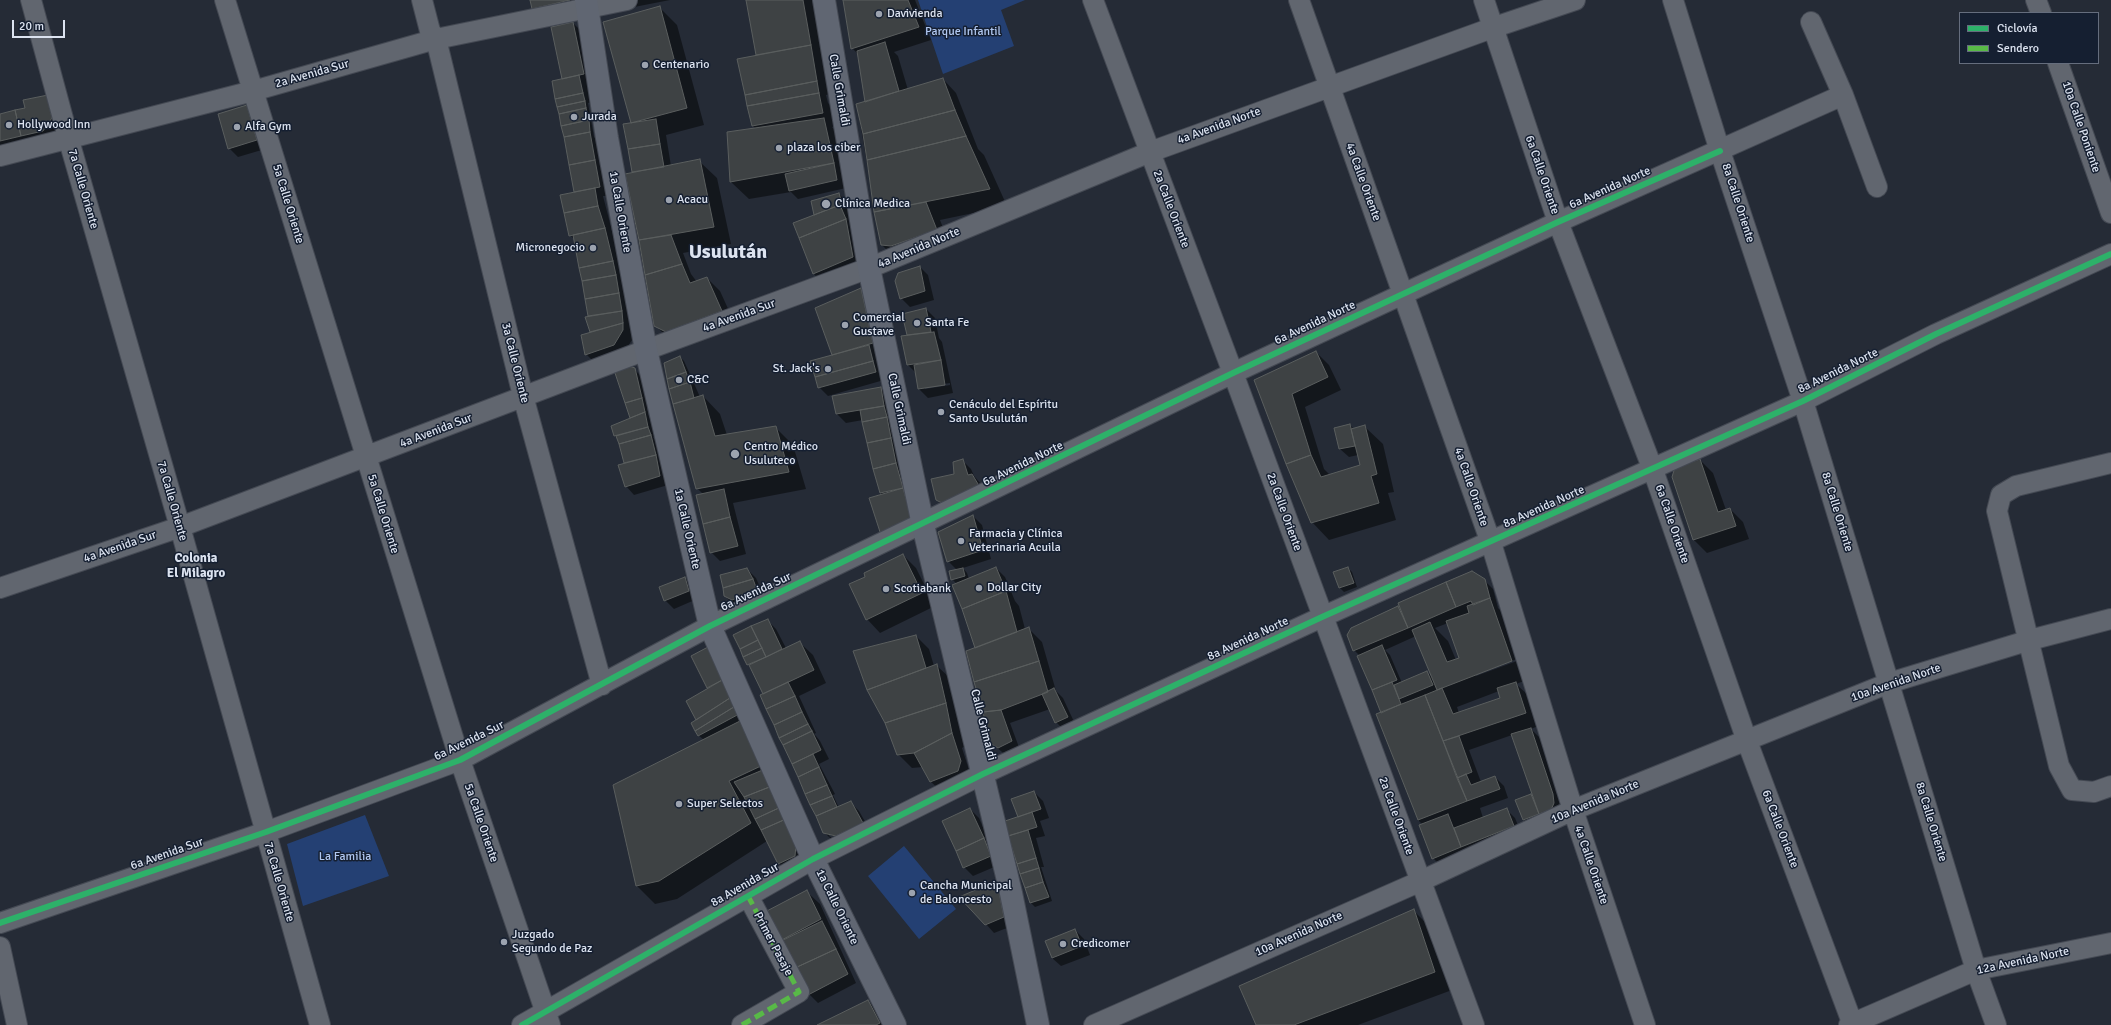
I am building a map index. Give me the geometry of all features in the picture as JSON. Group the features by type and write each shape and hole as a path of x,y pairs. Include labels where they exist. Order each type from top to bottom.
{"main road":[{"name":"Calle Grimaldi","path":"824,0 869,268 923,524 984,774 1038,1025"},
{"name":"1a Calle Oriente","path":"586,4 607,138 646,350 710,626 813,859 895,1025"}],"street":[{"name":"7a Calle Oriente","path":"31,0 68,137 180,527 320,1025"},
{"name":"5a Calle Oriente","path":"225,0 460,760 548,1018"},
{"name":"3a Calle Oriente","path":"422,0 430,31 436,39"},
{"name":"3a Calle Oriente","path":"435,0 439,17 436,39 523,396 602,685"},
{"name":"2a Avenida Sur","path":"0,156 68,137 253,91 436,39 586,4 627,0"},
{"name":"2a Calle Oriente","path":"1093,0 1233,373 1474,1025"},
{"name":"4a Calle Oriente","path":"1299,0 1491,543 1573,810 1645,1025"},
{"name":"6a Calle Oriente","path":"1484,0 1492,28 1558,222 1653,470 1747,741 1852,1024"},
{"name":"4a Avenida Norte","path":"869,268 1150,152 1492,28 1576,0"},
{"name":"8a Calle Oriente","path":"1673,0 1720,151 1803,401 1976,970 1996,1025"},
{"path":"2036,0 2041,12"},
{"path":"1811,22 1843,95 1877,187"},
{"name":"10a Calle Poniente","path":"2058,64 2111,213"},
{"name":"6a Avenida Norte","path":"923,524 1233,373 1558,222 1843,95"},
{"name":"8a Avenida Norte","path":"984,774 1322,617 1491,543 1803,401 1936,334 2111,254"},
{"name":"4a Avenida Sur","path":"0,588 180,527 366,458 523,396 869,268"},
{"path":"2111,463 2016,486 2001,494 1997,511 2030,640 2059,766 2072,790 2094,792 2111,786"},
{"name":"6a Avenida Sur","path":"0,923 266,832 460,760 710,626 923,524"},
{"name":"10a Avenida Norte","path":"1094,1025 1421,881 1573,810 1888,683 2030,640 2111,619"},
{"name":"8a Avenida Sur","path":"522,1025 548,1018 748,896 813,859 984,774"},
{"name":"Primer Pasaje","path":"742,1025 799,992 748,896"},
{"name":"12a Avenida Norte","path":"1852,1024 1976,970 2111,943"},
{"path":"0,947 18,1025"}],"green space":[{"name":"Parque Infantil","path":"918,0 1025,0 1001,10 1014,46 943,74"},
{"name":"La Familia","path":"365,815 389,876 303,906 287,844"},
{"name":"Cancha Municipal de Baloncesto","path":"904,846 956,909 919,939 868,876"}],"building":[{"path":"530,0 570,0 532,9"},
{"path":"746,0 803,0 811,45 756,55"},
{"name":"Davivienda","path":"843,0 908,0 919,27 851,49"},
{"name":"Centenario","path":"660,6 687,108 631,123 603,22"},
{"path":"573,22 584,74 562,79 551,27"},
{"path":"885,42 899,91 865,102 857,51"},
{"path":"811,45 817,81 745,95 737,59"},
{"path":"579,75 583,93 555,99 552,81"},
{"path":"943,78 955,110 863,134 856,104"},
{"path":"817,81 819,93 747,106 745,95"},
{"path":"583,93 585,101 557,107 555,99"},
{"path":"819,93 823,113 752,126 747,106"},
{"path":"48,95 52,118 43,131 21,136 15,110 25,108 23,100"},
{"path":"585,101 586,108 559,114 557,107"},
{"name":"Alfa Gym","path":"247,105 257,140 228,149 218,114"},
{"name":"Jurada","path":"586,108 589,120 561,126 559,114"},
{"name":"Hollywood Inn","path":"15,110 21,136 0,141 0,114"},
{"path":"955,110 966,136 867,160 863,134"},
{"name":"plaza los ciber","path":"824,118 834,163 730,182 727,132"},
{"path":"656,119 660,144 628,149 623,124"},
{"path":"589,120 590,132 564,137 561,126"},
{"path":"590,132 595,160 569,165 564,137"},
{"path":"966,136 990,189 874,212 867,160"},
{"path":"660,144 664,167 632,172 628,149"},
{"name":"Acacu","path":"700,159 714,227 639,240 625,174"},
{"path":"595,160 600,187 574,192 569,165"},
{"path":"834,163 837,180 789,191 785,174"},
{"path":"595,188 598,206 564,213 560,195"},
{"name":"Clínica Medica","path":"839,193 842,204 814,215 811,201"},
{"path":"926,202 937,230 891,246 881,245 874,212"},
{"path":"840,205 846,219 799,238 793,223"},
{"path":"598,206 605,228 569,236 564,213"},
{"path":"846,219 853,257 813,274 799,238"},
{"name":"Micronegocio","path":"605,228 613,261 579,268 573,235"},
{"path":"671,235 682,264 645,275 639,240"},
{"path":"613,261 616,275 582,281 579,268"},
{"path":"682,264 690,283 707,277 722,311 666,332 654,326 645,275"},
{"path":"920,266 925,291 900,299 895,281 898,273"},
{"path":"616,275 619,293 585,299 582,281"},
{"name":"Comercial Gustave","path":"861,288 873,343 832,355 815,308"},
{"path":"619,293 622,311 588,316 585,299"},
{"name":"Santa Fe","path":"926,308 931,332 907,335 902,314"},
{"path":"622,311 623,323 590,332 585,317"},
{"path":"623,323 623,330 614,345 585,355 581,335"},
{"path":"934,332 941,360 907,365 901,336"},
{"name":"St. Jack's","path":"869,345 873,361 815,377 810,361"},
{"path":"1316,351 1328,377 1292,394 1311,455 1286,464 1254,380"},
{"path":"680,356 686,372 667,379 664,363"},
{"path":"941,360 945,385 918,389 914,365"},
{"path":"873,361 876,372 818,388 815,377"},
{"path":"629,366 635,368 642,398 625,403 614,370"},
{"name":"C&C","path":"686,372 690,382 669,389 667,379"},
{"path":"690,382 694,398 673,404 669,389"},
{"path":"881,387 884,406 836,414 832,396"},
{"name":"Centro Médico Usuluteco","path":"703,395 715,436 776,426 789,472 696,489 673,404"},
{"path":"642,398 645,412 630,418 625,403"},
{"path":"884,406 887,417 862,422 860,410"},
{"path":"645,412 648,427 614,436 611,426"},
{"path":"887,417 891,438 867,443 862,422"},
{"path":"1350,424 1355,446 1339,449 1334,428"},
{"path":"1365,425 1377,474 1371,476 1379,503 1311,523 1286,464 1311,455 1321,477 1360,465 1351,429"},
{"path":"648,427 651,435 619,444 616,436"},
{"path":"651,435 656,455 624,463 619,444"},
{"path":"891,438 896,463 873,469 867,443"},
{"path":"656,455 660,476 625,487 618,465"},
{"path":"963,459 968,475 972,474 981,489 946,505 936,500 931,479 954,474 953,462"},
{"path":"1700,459 1718,512 1730,508 1736,526 1693,540 1672,477 1675,467"},
{"path":"896,463 903,488 880,493 873,469"},
{"path":"903,488 912,519 881,535 869,498"},
{"path":"724,489 730,517 703,524 696,495"},
{"name":"Farmacia y Clínica Veterinaria Acuila","path":"973,515 983,550 947,562 938,532"},
{"path":"730,517 738,546 710,553 703,524"},
{"name":"Scotiabank","path":"903,554 922,593 866,620 849,584 865,577 864,573"},
{"name":"Dollar City","path":"996,567 1006,591 962,609 952,585"},
{"path":"1348,567 1354,583 1339,588 1333,572"},
{"path":"747,568 753,579 723,588 720,575"},
{"path":"963,568 965,576 951,580 949,571"},
{"path":"1472,571 1485,579 1490,598 1473,605 1471,601 1456,607 1446,582"},
{"path":"685,577 689,591 664,601 659,587"},
{"path":"753,579 757,590 732,600 724,596 723,588"},
{"path":"1446,582 1456,607 1408,628 1398,603"},
{"path":"1006,591 1017,632 975,648 962,609"},
{"path":"1490,598 1512,661 1437,690 1412,630 1430,622 1447,662 1459,658 1446,621 1469,613 1467,606"},
{"path":"1398,606 1408,628 1353,651 1347,635 1351,628"},
{"path":"768,619 782,649 766,657 751,626"},
{"path":"751,626 758,640 740,649 733,635"},
{"path":"1029,627 1039,661 974,682 966,651"},
{"path":"916,635 926,668 867,690 853,651"},
{"path":"758,640 762,648 743,657 740,649"},
{"path":"800,641 814,670 763,694 749,665"},
{"path":"1382,645 1397,680 1372,690 1357,656"},
{"path":"708,647 724,679 707,688 691,656"},
{"path":"762,648 766,657 747,665 743,657"},
{"path":"1039,661 1048,692 1001,710 983,712 974,682"},
{"path":"937,664 946,703 885,723 867,690"},
{"path":"1427,671 1433,685 1399,699 1394,685"},
{"path":"724,679 733,696 696,720 686,701"},
{"path":"788,682 795,696 766,709 760,695"},
{"path":"1392,682 1401,704 1381,713 1372,690"},
{"path":"1516,682 1526,713 1443,741 1425,695 1442,688 1453,714 1500,698 1497,688"},
{"path":"1054,688 1068,717 1055,723 1042,694"},
{"path":"1425,695 1467,801 1418,820 1376,714"},
{"path":"733,696 737,705 695,731 691,723"},
{"path":"795,696 802,712 774,725 766,709"},
{"path":"946,703 952,733 914,753 897,755 885,723"},
{"path":"737,705 741,713 698,736 695,731"},
{"path":"1001,710 1012,741 998,748 990,743 983,712"},
{"path":"802,712 808,724 779,738 774,725"},
{"name":"Super Selectos","path":"742,720 763,765 729,781 751,823 659,881 636,886 613,785"},
{"path":"808,724 812,731 783,745 779,738"},
{"path":"1531,728 1553,794 1554,803 1551,810 1539,814 1511,734"},
{"path":"812,731 821,750 792,764 783,745"},
{"path":"952,733 961,761 958,771 930,782 914,753"},
{"path":"1459,736 1472,772 1457,778 1443,741"},
{"path":"813,754 819,767 798,777 792,764"},
{"path":"819,767 827,785 805,794 798,777"},
{"path":"765,769 772,786 744,797 734,782"},
{"path":"1466,774 1471,785 1495,776 1500,789 1467,801 1457,778"},
{"path":"827,785 832,796 810,805 805,794"},
{"path":"772,786 781,807 755,819 744,797"},
{"path":"1034,791 1041,809 1018,817 1011,799"},
{"path":"1531,794 1539,814 1523,820 1515,800"},
{"path":"832,796 837,807 816,816 810,805"},
{"path":"851,801 863,823 836,836 823,833 816,816"},
{"path":"781,807 786,819 761,830 755,819"},
{"path":"970,808 984,838 956,851 942,821"},
{"path":"1507,808 1514,826 1461,847 1454,828"},
{"path":"1032,812 1037,827 1008,836 1005,821"},
{"path":"1448,814 1461,847 1432,859 1419,825"},
{"path":"786,819 796,845 795,856 778,864 761,830"},
{"path":"1028,830 1036,858 1017,864 1008,836"},
{"path":"984,838 991,856 963,868 956,851"},
{"path":"1036,858 1039,868 1020,874 1017,864"},
{"path":"1039,868 1043,882 1025,888 1020,874"},
{"path":"997,881 1004,917 985,925 959,897"},
{"path":"1043,882 1049,897 1030,903 1025,888"},
{"path":"807,890 821,919 776,943 763,913"},
{"path":"1414,909 1435,972 1294,1025 1256,1025 1239,986"},
{"path":"822,921 836,949 795,968 781,941"},
{"name":"Credicomer","path":"1075,929 1082,946 1052,958 1045,941"},
{"path":"836,949 848,974 808,995 795,968"},
{"path":"868,1000 880,1023 876,1025 817,1025"}],"marked path":[{"path":"742,1025 799,992 748,896"}],"cycle path":[{"path":"0,923 266,832 460,760 710,626 1233,373 1558,222 1720,151"},
{"path":"522,1025 813,859 983,774 1322,617 1803,401 1936,334 2111,254"}],"place":[{"name":"Davivienda","path":"879,14"},
{"name":"Centenario","path":"645,65"},
{"name":"Jurada","path":"574,117"},
{"name":"Hollywood Inn","path":"9,125"},
{"name":"Alfa Gym","path":"237,127"},
{"name":"plaza los ciber","path":"779,148"},
{"name":"Acacu","path":"669,200"},
{"name":"Clínica Medica","path":"826,204"},
{"name":"Micronegocio","path":"593,248"},
{"name":"Santa Fe","path":"917,323"},
{"name":"Comercial Gustave","path":"845,325"},
{"name":"St. Jack's","path":"828,369"},
{"name":"C&C","path":"679,380"},
{"name":"Cenáculo del Espíritu Santo Usulután","path":"941,412"},
{"name":"Centro Médico Usuluteco","path":"735,454"},
{"name":"Farmacia y Clínica Veterinaria Acuila","path":"961,541"},
{"name":"Dollar City","path":"979,588"},
{"name":"Scotiabank","path":"886,589"},
{"name":"Super Selectos","path":"679,804"},
{"name":"Cancha Municipal de Baloncesto","path":"912,893"},
{"name":"Juzgado Segundo de Paz","path":"504,942"},
{"name":"Credicomer","path":"1063,944"}],"district":[{"name":"Usulután","path":"728,253"},
{"name":"Colonia El Milagro","path":"196,566"}]}
